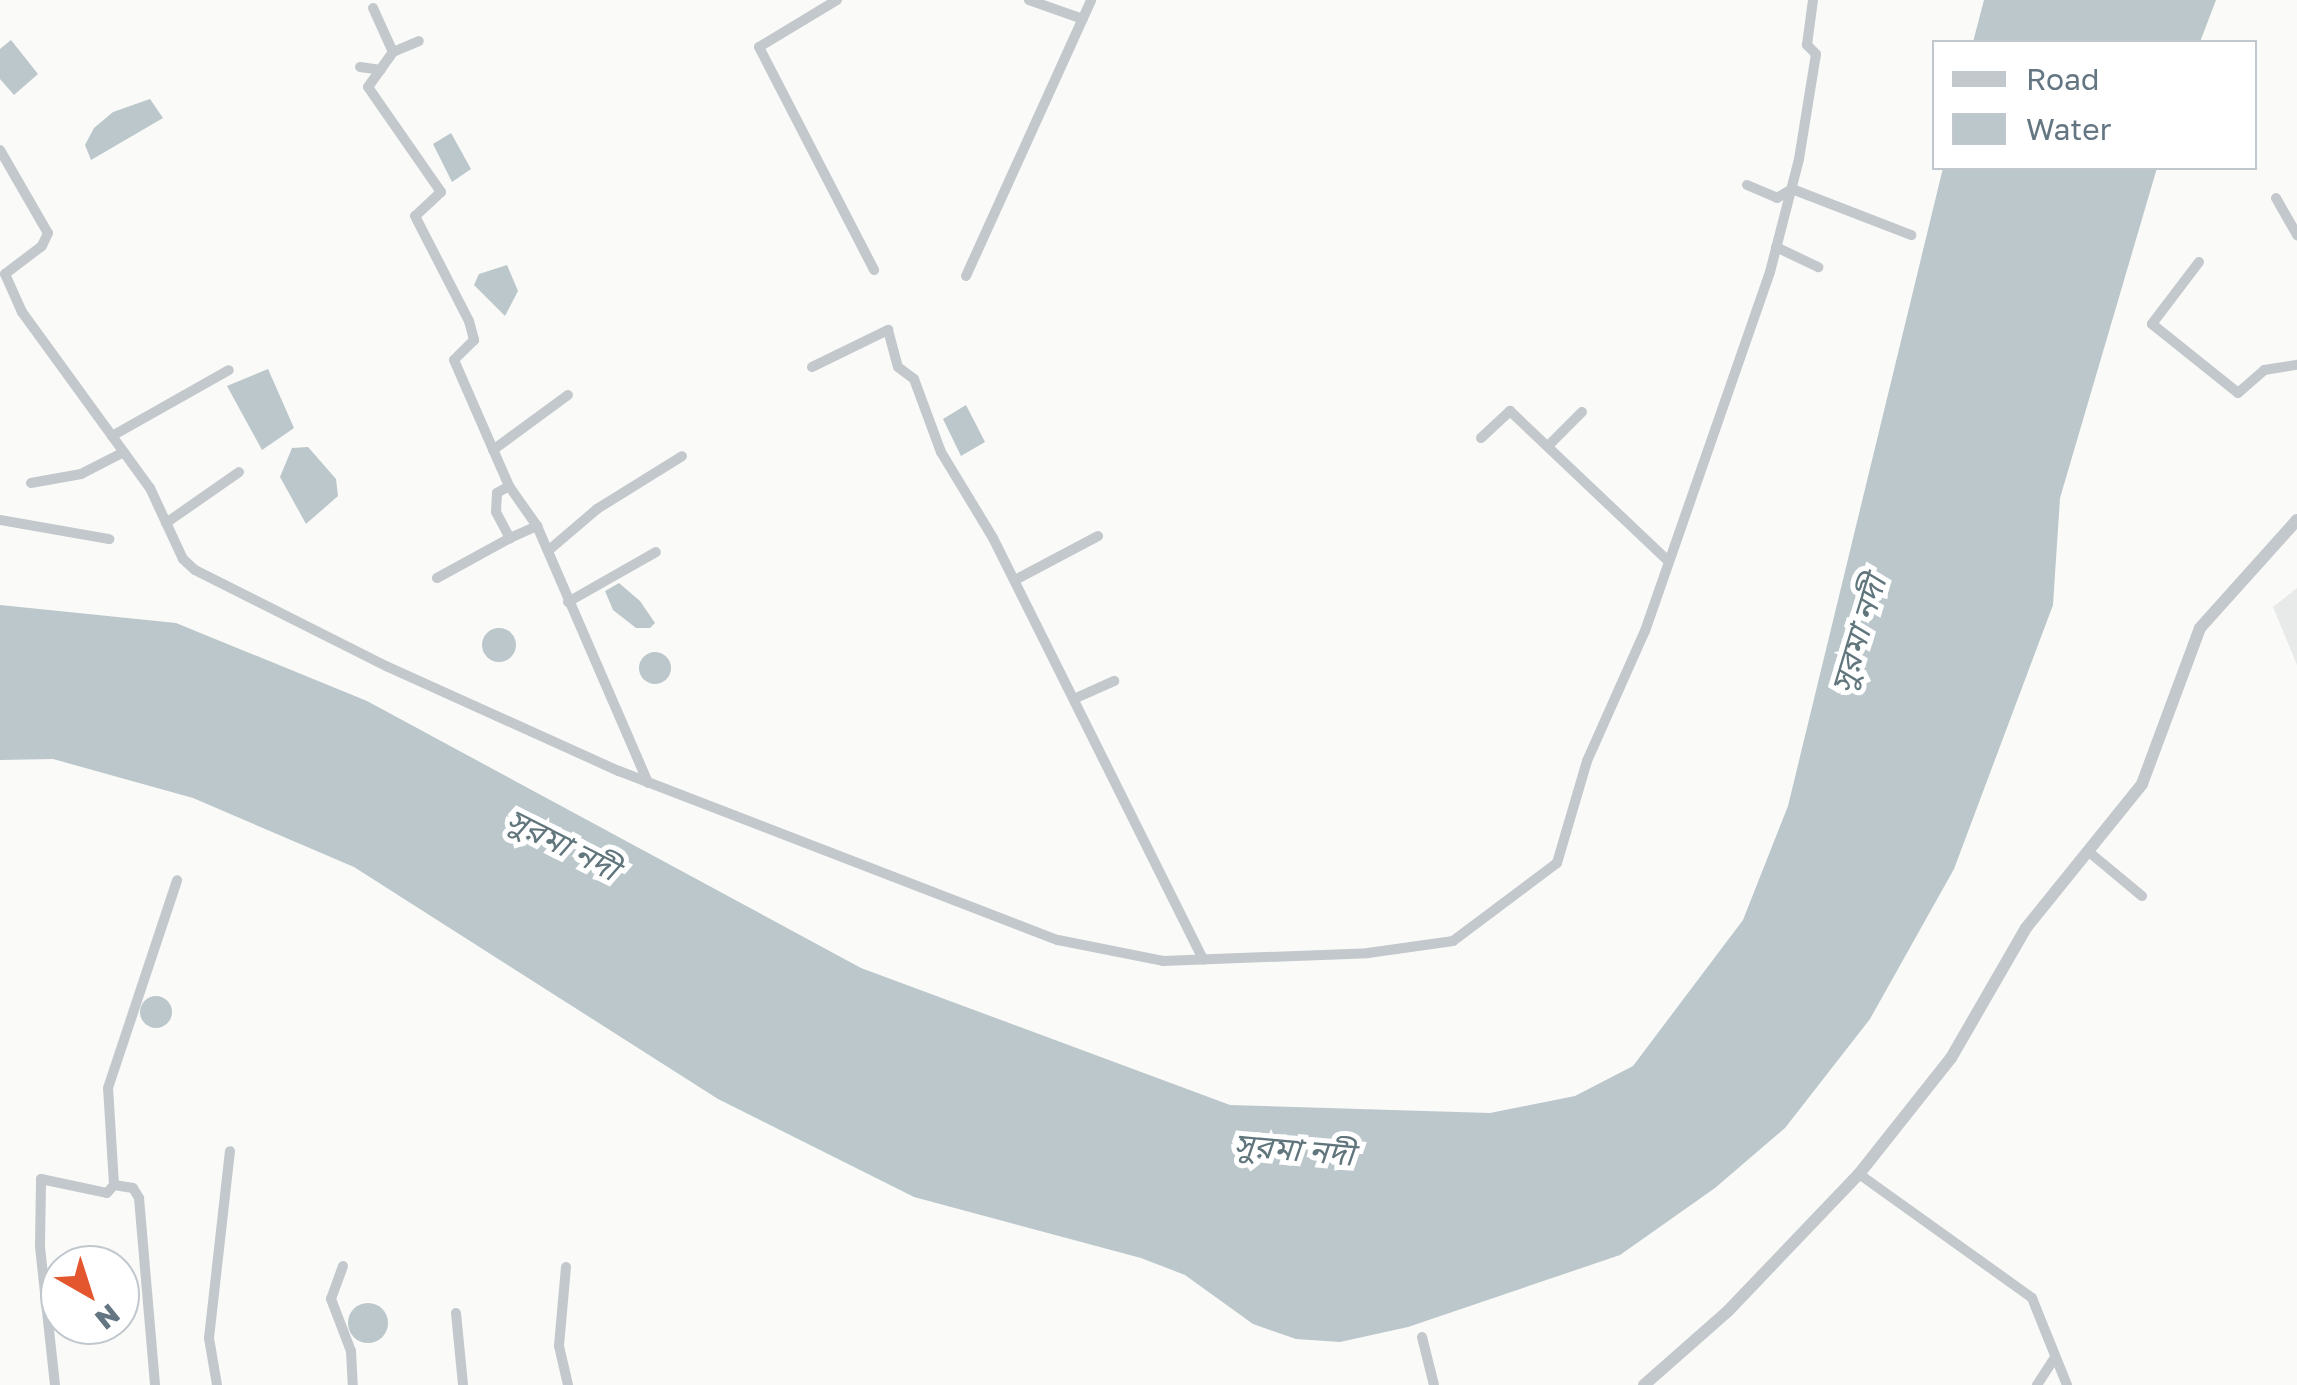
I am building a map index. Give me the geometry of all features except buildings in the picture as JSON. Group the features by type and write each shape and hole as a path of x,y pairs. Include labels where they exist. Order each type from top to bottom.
{"street":[{"path":"836,0 759,48 874,270"},
{"path":"1030,0 1083,19"},
{"path":"966,276 1091,0"},
{"path":"0,150 48,233 42,246 2,275 22,312 124,452 188,565 234,593 648,783 1058,940 1163,962 1439,944 1557,863 1587,761 1645,631 1666,559 1776,247 1792,188 1816,54 1807,45 1813,0"},
{"path":"373,8 393,52"},
{"path":"419,41 393,52 368,87 441,192 416,216 469,321 474,340 454,360 509,486 549,550 648,783"},
{"path":"360,67 381,70"},
{"path":"1747,184 1777,198 1792,188"},
{"path":"1792,188 1911,234"},
{"path":"2276,198 2297,235"},
{"path":"1776,247 1818,267"},
{"path":"2198,262 2152,324 2238,393 2264,370 2297,365"},
{"path":"812,367 888,330 898,367 914,379 941,452 1015,580 1204,960"},
{"path":"112,436 229,370"},
{"path":"493,450 568,395"},
{"path":"1480,438 1510,411 1666,559"},
{"path":"1548,446 1582,412"},
{"path":"31,484 81,474 124,452"},
{"path":"549,550 597,509 682,456"},
{"path":"166,522 239,472"},
{"path":"509,486 497,493 496,512 510,538"},
{"path":"0,520 109,539"},
{"path":"1644,1385 1728,1310 1859,1174 1980,1016 2026,928 2142,784 2200,628 2297,520"},
{"path":"437,578 537,526"},
{"path":"1015,580 1098,536"},
{"path":"568,602 656,552"},
{"path":"1076,698 1114,681"},
{"path":"2089,852 2142,896"},
{"path":"56,1385 40,1246 40,1179 107,1193 114,1185 108,1088 177,880"},
{"path":"217,1385 209,1338 230,1152"},
{"path":"1859,1174 2032,1298 2067,1385"},
{"path":"114,1185 134,1188 140,1198 155,1385"},
{"path":"343,1266 331,1300 351,1351 353,1385"},
{"path":"566,1266 559,1346 568,1385"},
{"path":"456,1313 463,1385"},
{"path":"1422,1337 1434,1385"},
{"path":"2037,1385 2054,1359"}],"shaded area":[{"path":"2297,588 2297,665 2273,607"}],"water":[{"path":"1984,0 2216,0 2201,40 1974,40"},
{"path":"11,40 38,74 14,95 0,79 0,49"},
{"path":"150,99 163,118 91,160 85,145 94,128 113,112"},
{"path":"451,133 471,169 452,182 433,144"},
{"name":"সুরমা নদী","path":"1943,170 2156,170 2060,498 2053,605 1954,869 1870,1019 1785,1128 1715,1188 1620,1255 1408,1327 1340,1342 1296,1339 1253,1324 1185,1275 1141,1258 914,1197 718,1099 354,867 193,798 53,759 0,760 0,605 176,623 367,701 861,968 1230,1105 1490,1113 1575,1096 1633,1066 1743,920 1788,806"},
{"path":"507,265 518,291 505,316 474,285 479,274"},
{"path":"268,369 294,428 262,450 227,386"},
{"path":"966,405 985,442 961,456 943,419"},
{"path":"308,447 336,479 338,496 306,524 280,477 292,448"},
{"path":"619,583 640,601 655,623 650,628 636,628 613,610 605,591"},
{"path":"499,628 511,633 516,645 511,657 499,662 487,657 482,645 487,633"},
{"path":"655,652 666,657 671,668 666,679 655,684 644,679 639,668 644,657"},
{"path":"156,996 168,1000 172,1012 168,1024 156,1028 144,1024 140,1012 144,1000"},
{"path":"368,1303 382,1309 388,1323 382,1337 368,1343 354,1337 348,1323 354,1309"}]}
